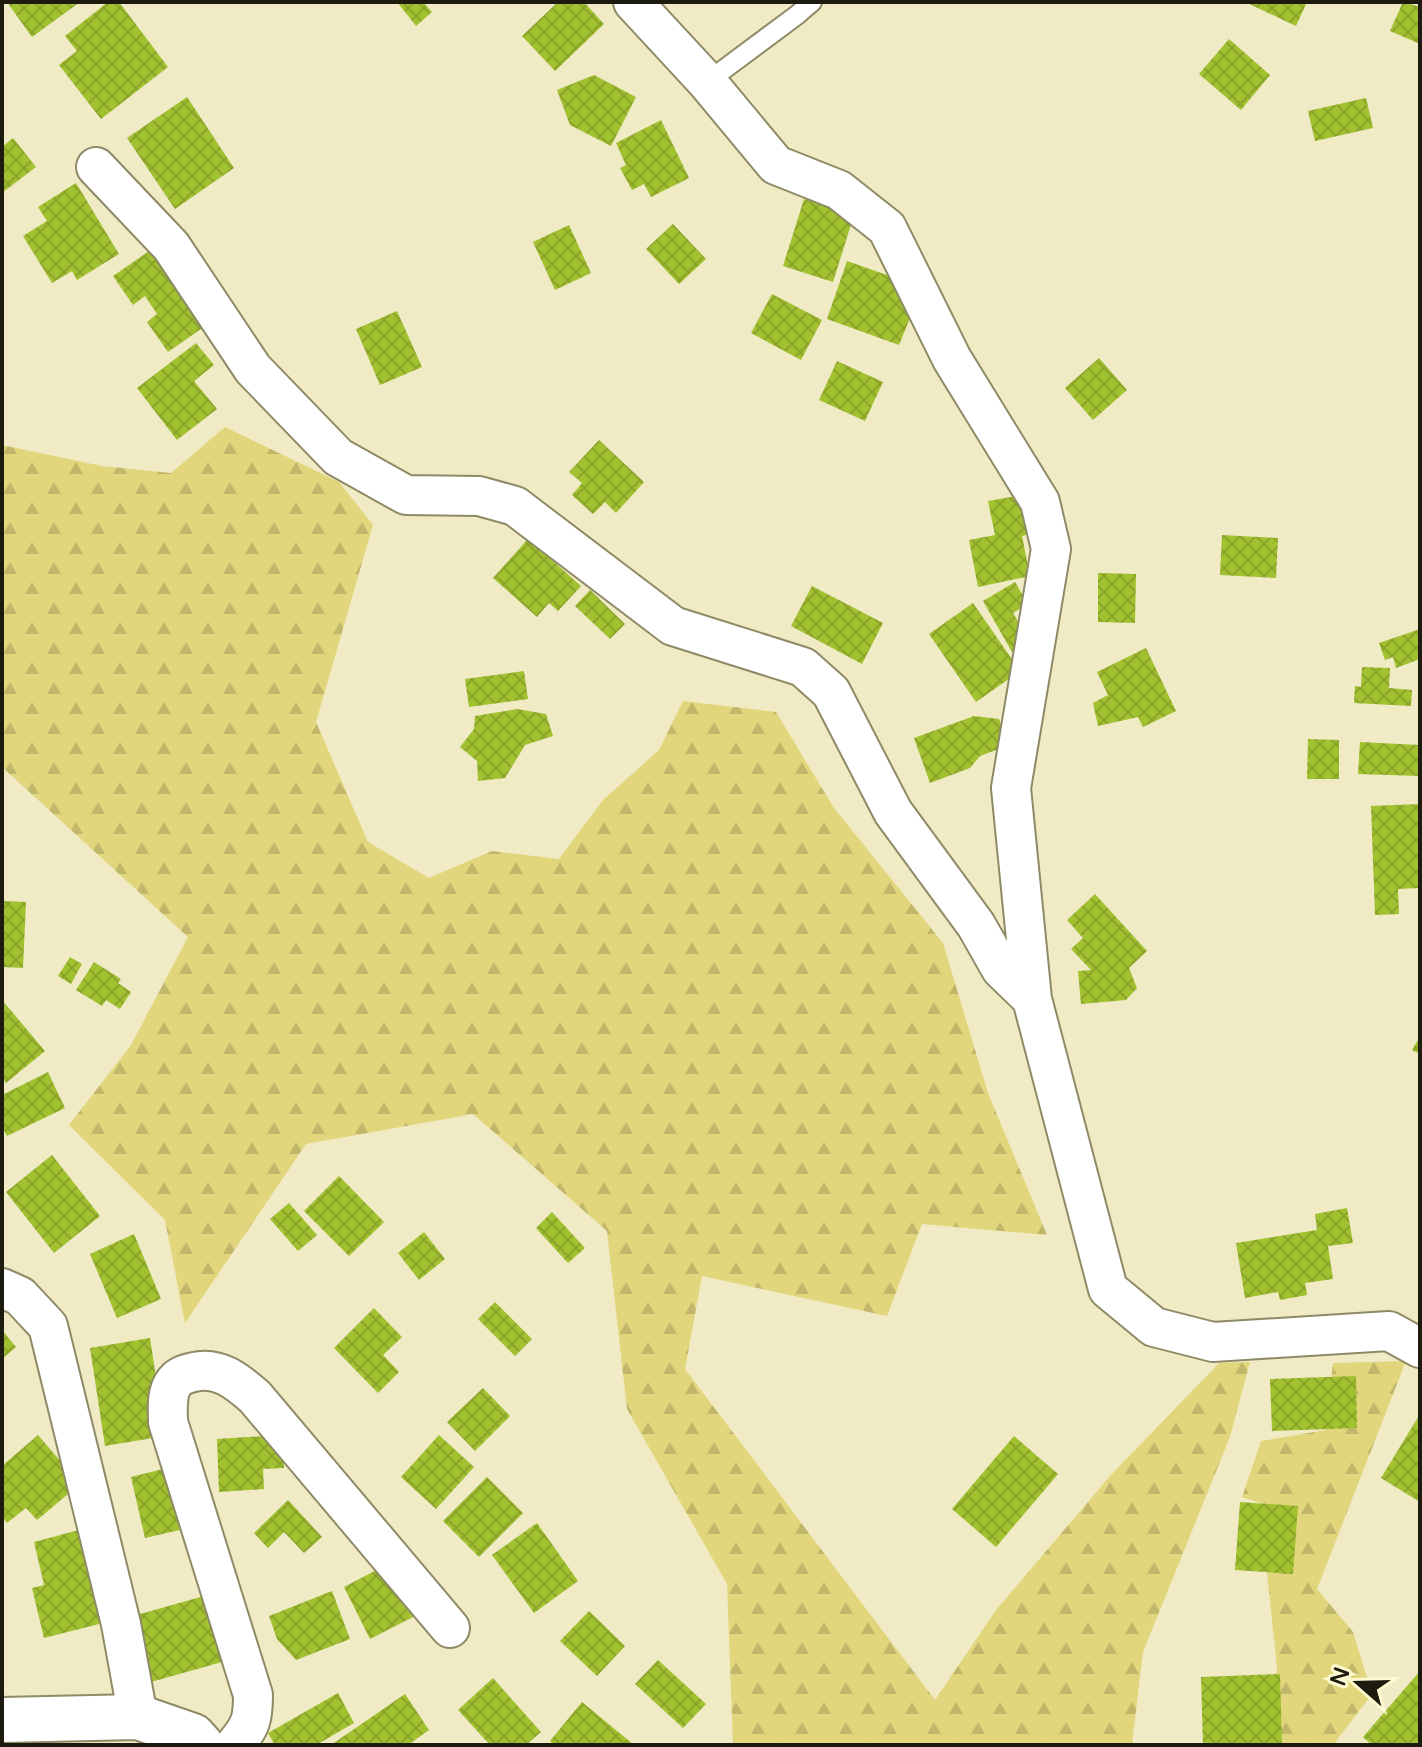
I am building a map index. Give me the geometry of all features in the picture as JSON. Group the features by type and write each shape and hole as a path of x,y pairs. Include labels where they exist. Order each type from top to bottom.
{"street":[{"path":"633,2 707,82 776,165 839,190 887,228 952,359 1040,502 1051,549 1011,788 1032,999 1108,1289 1154,1327 1213,1342 1389,1331 1420,1348"},
{"path":"96,167 171,246 253,369 338,457 406,495 479,496 515,506 673,626 803,667 831,692 893,812 976,925 1001,969 1032,999"},
{"path":"2,1288 20,1296 48,1326 121,1624 138,1717"},
{"path":"235,1745 248,1730 253,1712 253,1695 168,1422 172,1385 182,1375 203,1370 219,1372 238,1381 255,1397 450,1628"},
{"path":"2,1720 138,1717 193,1736 201,1745"}],"lane":[{"path":"707,82 812,2"}],"green space":[{"path":"225,427 339,482 373,525 316,722 368,842 429,878 492,851 559,859 603,800 659,750 683,701 776,712 834,808 943,943 988,1093 1047,1235 922,1224 887,1316 702,1276 685,1369 935,1700 996,1610 1110,1476 1219,1363 1250,1362 1230,1437 1143,1652 1132,1745 733,1745 727,1584 627,1409 607,1231 473,1114 306,1144 185,1323 165,1220 69,1125 131,1045 188,937 2,767 2,445 102,466 171,473"},
{"path":"1406,1361 1317,1589 1353,1632 1372,1694 1333,1745 1262,1745 1277,1668 1265,1554 1294,1514 1242,1497 1261,1441 1326,1430 1333,1363"}],"building":[{"path":"7,2 80,2 32,37"},
{"path":"108,2 119,2 168,67 101,119 59,65 77,51 65,36"},
{"path":"397,2 423,2 432,12 416,26"},
{"path":"558,2 584,2 604,24 555,71 522,36"},
{"path":"1245,2 1307,2 1296,26"},
{"path":"1403,2 1420,7 1420,44 1390,31"},
{"path":"1229,39 1270,75 1241,110 1199,74"},
{"path":"594,75 636,97 611,146 570,125 557,90"},
{"path":"187,97 234,168 175,209 127,138"},
{"path":"1366,98 1373,128 1315,141 1308,111"},
{"path":"661,120 689,178 651,197 644,184 632,190 620,168 626,165 616,143"},
{"path":"13,138 36,167 2,193 2,147"},
{"path":"76,183 119,254 77,280 72,271 52,283 23,236 47,221 38,207"},
{"path":"804,199 854,215 833,282 783,266"},
{"path":"673,224 706,259 679,284 646,249"},
{"path":"569,225 591,273 555,290 533,242"},
{"path":"155,247 208,324 168,352 147,322 157,314 145,296 133,305 113,276"},
{"path":"847,261 901,280 915,306 899,345 827,319"},
{"path":"772,294 822,320 801,360 751,333"},
{"path":"397,311 422,367 380,385 356,329"},
{"path":"196,343 214,365 194,381 217,409 177,440 137,388"},
{"path":"1099,358 1127,390 1093,420 1065,388"},
{"path":"837,361 883,382 865,421 819,400"},
{"path":"599,440 644,482 616,513 605,502 593,514 572,495 582,483 569,472"},
{"path":"1022,495 1030,534 1022,536 1030,576 978,587 969,540 995,535 988,501"},
{"path":"1222,535 1278,538 1276,578 1220,575"},
{"path":"528,539 581,586 558,611 549,603 537,617 493,578"},
{"path":"1098,573 1136,574 1135,623 1098,622"},
{"path":"1015,582 1028,604 1013,613 1030,642 1012,652 983,601"},
{"path":"812,586 883,623 862,664 791,626"},
{"path":"590,590 625,624 610,639 575,606"},
{"path":"973,603 1020,671 976,702 929,634"},
{"path":"1420,629 1420,659 1396,668 1393,657 1385,660 1379,643"},
{"path":"1146,648 1176,711 1143,727 1138,717 1098,726 1093,703 1108,695 1097,672"},
{"path":"1362,667 1390,668 1389,688 1412,690 1411,706 1354,703 1355,686 1361,687"},
{"path":"524,671 528,699 469,707 465,679"},
{"path":"517,709 546,714 553,736 525,745 505,778 478,781 477,761 460,747 474,729 475,716"},
{"path":"974,716 999,719 1009,745 980,756 970,768 930,783 914,738"},
{"path":"1308,739 1339,740 1339,779 1307,779"},
{"path":"1360,742 1420,745 1420,776 1358,774"},
{"path":"1420,804 1420,888 1398,889 1399,914 1375,915 1371,806"},
{"path":"1095,894 1147,951 1129,968 1137,988 1126,1000 1081,1004 1078,971 1091,970 1071,949 1083,938 1067,920"},
{"path":"2,901 26,902 23,968 2,967"},
{"path":"70,957 82,964 71,984 58,976"},
{"path":"94,962 121,979 118,983 131,992 120,1009 106,1000 102,1006 76,990"},
{"path":"2,1000 45,1051 6,1083 2,1077"},
{"path":"1420,1036 1420,1054 1412,1050"},
{"path":"48,1072 65,1108 7,1136 2,1127 2,1095"},
{"path":"52,1155 100,1216 54,1253 6,1192"},
{"path":"339,1176 384,1222 349,1256 304,1211"},
{"path":"289,1203 317,1235 298,1251 270,1219"},
{"path":"1347,1208 1353,1243 1328,1246 1333,1279 1305,1283 1307,1295 1280,1300 1278,1292 1245,1298 1236,1243 1317,1230 1315,1214"},
{"path":"552,1212 585,1248 568,1263 536,1228"},
{"path":"424,1232 445,1259 419,1280 398,1253"},
{"path":"134,1234 161,1299 117,1318 90,1254"},
{"path":"495,1302 532,1339 515,1356 478,1319"},
{"path":"374,1308 402,1337 383,1355 399,1372 378,1393 334,1348"},
{"path":"2,1330 16,1347 2,1359"},
{"path":"150,1338 165,1436 105,1446 90,1348"},
{"path":"1356,1376 1357,1428 1272,1431 1270,1379"},
{"path":"483,1388 510,1416 475,1451 447,1422"},
{"path":"1420,1414 1420,1502 1381,1478"},
{"path":"38,1435 80,1484 37,1520 26,1508 7,1523 2,1517 2,1466"},
{"path":"282,1435 284,1468 263,1469 264,1489 219,1492 217,1439"},
{"path":"439,1435 474,1467 436,1509 401,1477"},
{"path":"1014,1436 1058,1474 996,1547 952,1509"},
{"path":"179,1465 193,1527 145,1538 131,1477"},
{"path":"487,1477 523,1513 479,1557 443,1521"},
{"path":"288,1500 322,1537 304,1553 284,1532 268,1548 254,1533"},
{"path":"1240,1502 1298,1506 1293,1574 1235,1570"},
{"path":"537,1523 578,1581 534,1613 492,1555"},
{"path":"79,1530 103,1623 44,1638 32,1588 44,1585 34,1542"},
{"path":"388,1564 415,1616 370,1639 344,1587"},
{"path":"332,1591 350,1639 296,1660 277,1639 269,1616"},
{"path":"211,1594 229,1660 144,1684 126,1618"},
{"path":"589,1611 625,1646 597,1676 560,1641"},
{"path":"658,1660 706,1704 683,1728 635,1684"},
{"path":"1420,1671 1420,1745 1372,1745 1363,1737"},
{"path":"1280,1674 1282,1745 1203,1745 1201,1677"},
{"path":"493,1678 541,1732 526,1745 490,1745 458,1710"},
{"path":"338,1693 354,1723 316,1745 275,1745 268,1733"},
{"path":"405,1694 429,1730 408,1745 331,1745"},
{"path":"582,1702 634,1745 554,1745 550,1741"}]}
